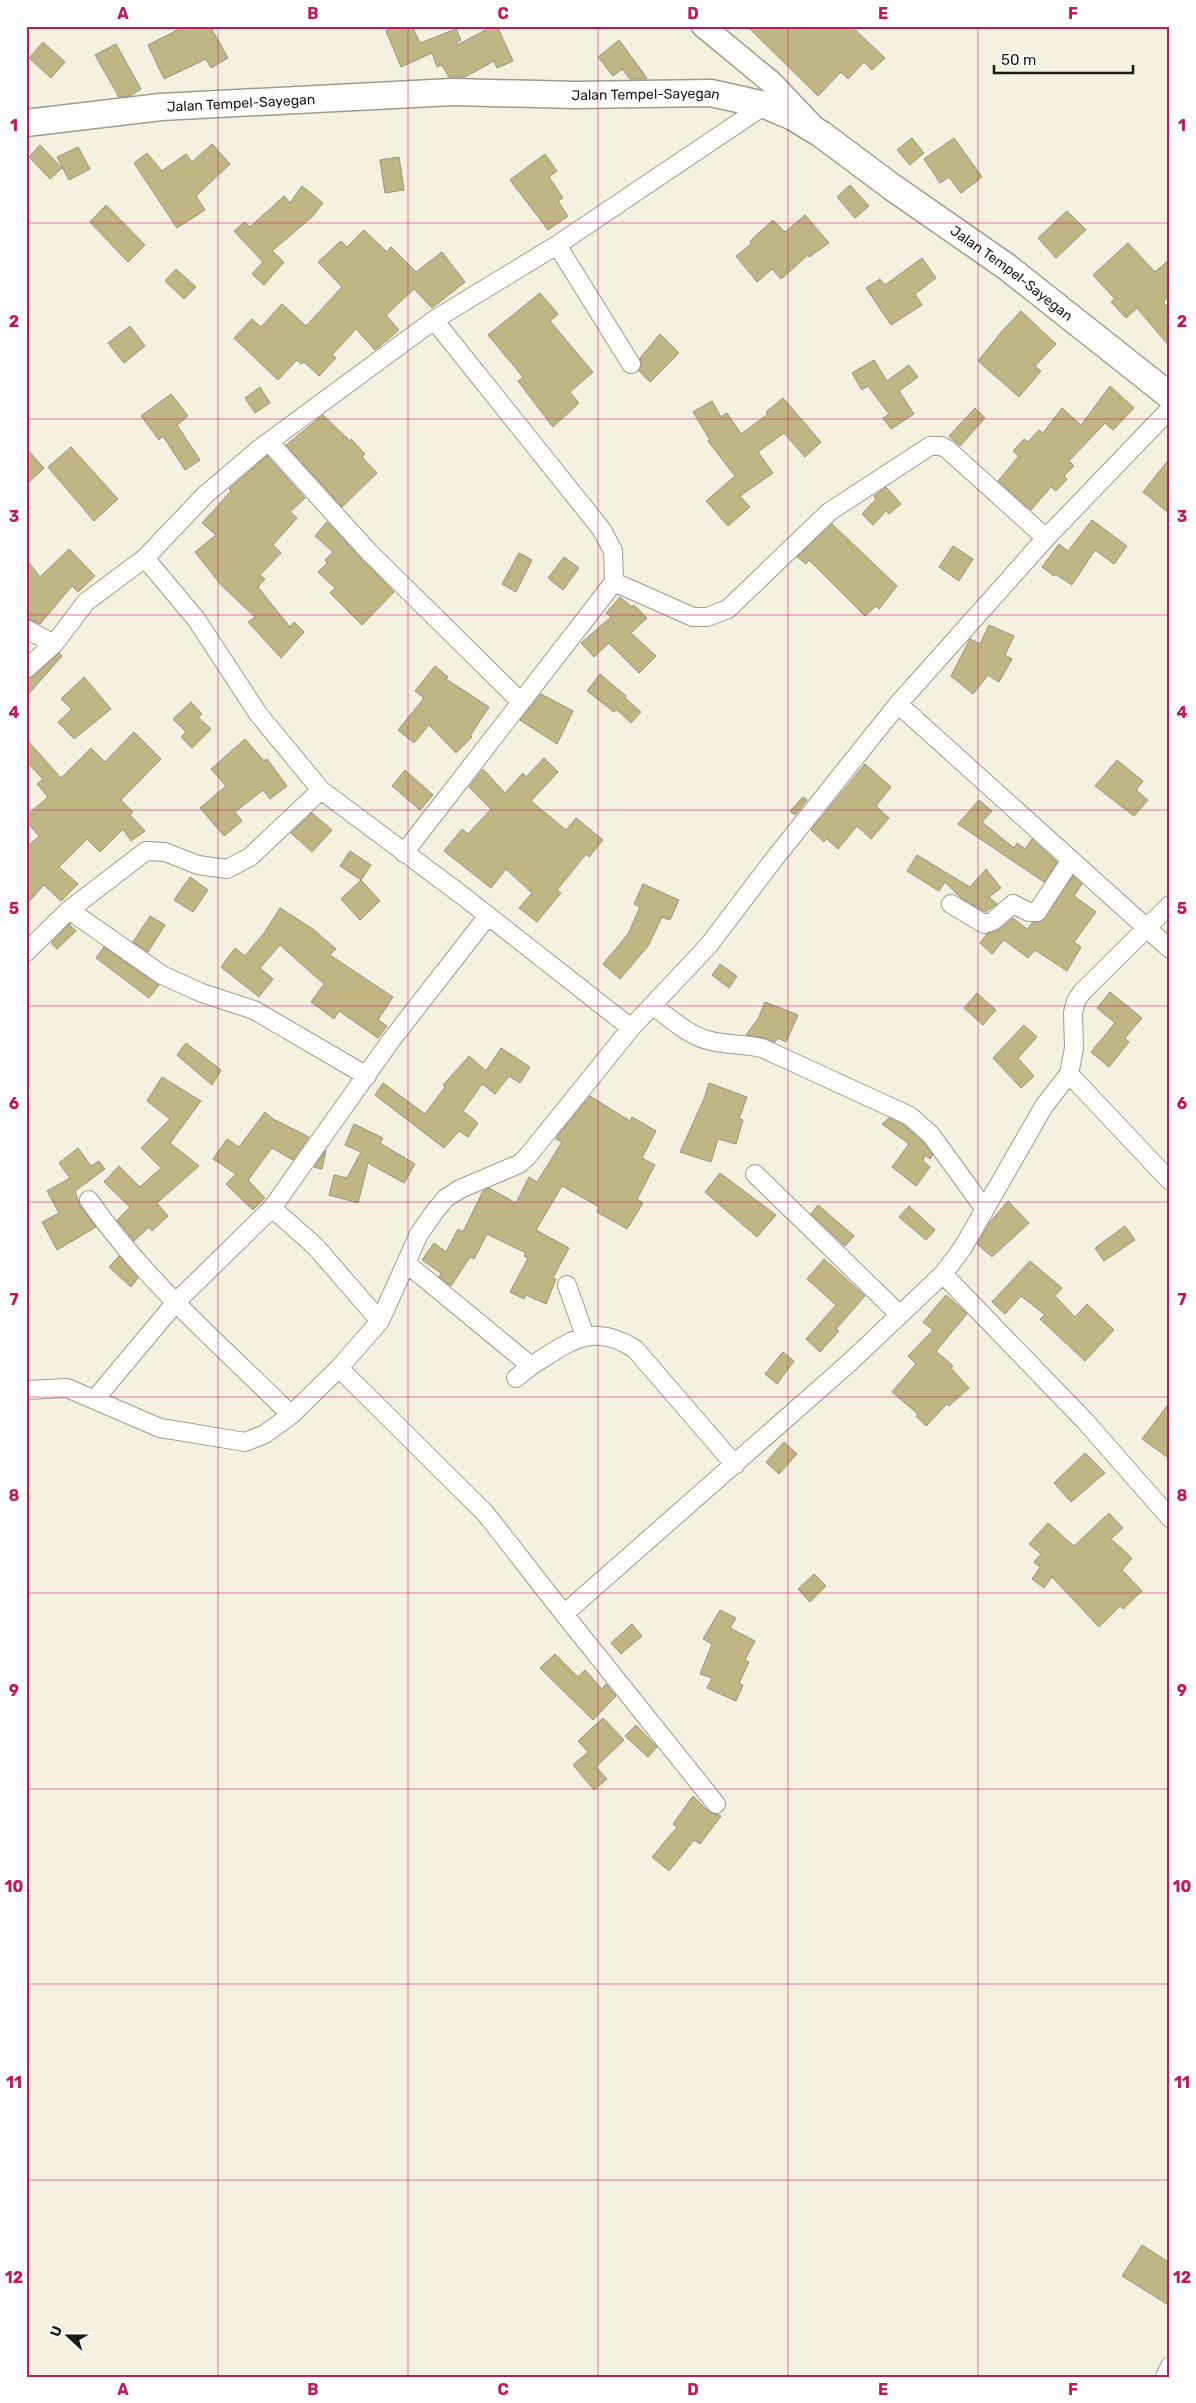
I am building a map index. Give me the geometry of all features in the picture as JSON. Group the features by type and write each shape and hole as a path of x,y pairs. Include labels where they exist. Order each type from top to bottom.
{"main road":[{"name":"Jalan Tempel-Sayegan","path":"26,123 161,107 452,92 576,95 711,93 765,105 793,117 821,134 892,187 1008,267 1170,396"}],"street":[{"path":"703,26 772,83 821,134"},
{"path":"26,669 54,644 86,602 145,558 205,495 269,442 434,320 557,245 765,105"},
{"path":"557,245 631,364"},
{"path":"404,853 614,582 614,551 602,530 434,320"},
{"path":"26,1390 67,1388 160,1428 245,1442 265,1434 292,1414 339,1368 380,1321 419,1234 446,1198 460,1189 520,1164 631,1028 708,946 775,858 898,704 1046,538 1170,408"},
{"path":"269,442 368,552 520,701"},
{"path":"614,582 693,617 707,617 721,612 728,609 828,512 935,445 947,449 1046,538"},
{"path":"145,558 196,619 259,715 320,790 631,1028"},
{"path":"26,629 54,644"},
{"path":"898,704 1170,950"},
{"path":"26,952 69,910 146,851 165,852 198,865 228,869 250,857 320,790"},
{"path":"951,904 984,924 993,921 1013,904 1029,912 1037,912 1071,860"},
{"path":"564,1614 735,1465 943,1274 962,1249 1044,1106 1069,1074 1074,1048 1072,1024 1076,1001 1082,992 1170,904"},
{"path":"69,910 162,976 195,991 254,1010 367,1076"},
{"path":"95,1399 177,1301 272,1208 392,1039 487,917"},
{"path":"653,1006 700,1037 710,1041 745,1044 762,1048 910,1116 931,1135 984,1208"},
{"path":"1069,1074 1170,1181"},
{"path":"755,1174 900,1315"},
{"path":"89,1200 107,1226 138,1263 292,1414"},
{"path":"272,1208 315,1246 380,1321"},
{"path":"406,1263 531,1366"},
{"path":"943,1274 1085,1421 1170,1518"},
{"path":"567,1285 586,1336"},
{"path":"516,1378 558,1349 586,1336 607,1335 622,1340 635,1349 735,1465"},
{"path":"339,1368 486,1514 716,1804"},
{"path":"1165,2377 1170,2366"}],"building":[{"path":"185,26 210,26 228,58 211,68 206,59 164,79 148,45"},
{"path":"396,26 412,26 420,43 456,29 461,40 456,42 457,45 493,26 497,26 513,61 497,68 494,61 465,77 449,77 442,65 437,67 432,53 401,67 386,31"},
{"path":"747,26 851,26 885,58 872,70 864,62 848,79 841,72 818,96"},
{"path":"619,40 646,79 630,79 622,69 613,76 598,57"},
{"path":"43,42 65,62 51,78 29,58"},
{"path":"116,44 141,89 130,96 119,97 95,55"},
{"path":"912,138 924,153 910,165 897,150"},
{"path":"954,138 982,177 961,193 949,177 940,183 924,159"},
{"path":"212,144 230,164 196,196 205,210 177,228 134,163 147,153 162,171 186,154 192,162"},
{"path":"40,145 62,168 50,179 29,157"},
{"path":"78,147 90,169 69,180 57,157"},
{"path":"545,154 557,171 549,177 563,198 558,201 568,216 548,230 510,180"},
{"path":"399,157 404,190 385,193 380,160"},
{"path":"850,185 869,206 855,218 837,197"},
{"path":"302,186 323,203 312,217 272,251 284,262 264,285 252,274 263,262 234,231 245,222 250,227 284,196 290,203"},
{"path":"106,205 145,245 128,262 90,222"},
{"path":"1067,211 1086,230 1056,258 1038,238"},
{"path":"805,215 829,243 809,257 808,255 781,279 772,269 757,282 736,256 751,244 752,239 773,220 785,232"},
{"path":"364,230 387,252 391,247 416,272 442,252 465,282 432,308 414,289 386,315 399,330 375,350 356,329 332,355 336,358 319,376 304,362 301,364 297,360 278,380 234,338 252,319 261,327 282,304 306,326 342,287 318,262 341,241 347,247"},
{"path":"1128,243 1155,272 1170,259 1170,296 1163,302 1170,309 1170,347 1137,308 1126,318 1111,302 1115,299 1093,275"},
{"path":"922,258 936,278 915,294 922,305 891,325 866,288 880,279 885,285"},
{"path":"176,269 196,287 184,299 165,281"},
{"path":"540,293 558,314 550,321 593,372 570,392 579,403 553,427 518,381 523,377 488,335"},
{"path":"1021,311 1056,344 1035,366 1041,371 1019,397 978,361"},
{"path":"130,326 145,346 124,363 108,343"},
{"path":"660,334 679,353 650,382 639,371 642,364 640,358"},
{"path":"874,360 887,381 909,365 918,377 899,391 914,414 891,429 883,418 889,414 868,386 862,390 852,373"},
{"path":"1110,386 1134,408 1113,430 1105,423 1069,461 1074,466 1064,476 1067,479 1056,491 1051,487 1031,510 998,481 1019,456 1013,451 1024,439 1028,442 1039,430 1043,433 1062,408 1081,425"},
{"path":"260,387 270,403 255,413 245,398"},
{"path":"171,394 188,416 177,425 200,460 185,470 163,436 159,440 141,416"},
{"path":"783,398 821,442 805,457 784,433 758,452 773,473 740,496 750,507 728,526 706,501 735,476 708,441 710,440 693,412 712,401 721,417 727,413 741,434 768,414 766,412"},
{"path":"975,408 985,418 960,446 949,436"},
{"path":"323,415 365,454 362,457 377,473 342,507 286,445"},
{"path":"71,447 118,499 94,521 48,467"},
{"path":"26,448 44,468 26,485"},
{"path":"267,456 305,498 290,512 297,518 273,545 281,553 260,575 265,579 258,587 290,627 294,622 304,632 281,658 248,622 255,617 221,585 195,552 216,535 202,523 231,491 229,489"},
{"path":"1170,458 1170,514 1143,492"},
{"path":"886,487 901,504 889,514 886,511 873,525 862,514 876,499 874,496"},
{"path":"1092,520 1127,546 1114,564 1095,550 1072,585 1055,574 1054,576 1042,567 1059,544 1068,551"},
{"path":"327,522 394,592 362,625 330,593 335,588 318,572 327,563 325,560 333,552 315,536"},
{"path":"832,524 897,586 879,609 876,606 865,616 809,560 806,564 797,557"},
{"path":"953,546 973,559 959,581 939,567"},
{"path":"69,549 95,576 78,592 72,586 40,624 26,618 26,559 40,577"},
{"path":"519,553 532,560 516,592 502,584"},
{"path":"564,557 579,568 563,590 548,578"},
{"path":"620,597 632,607 634,605 647,618 631,633 656,656 639,673 609,643 594,657 581,643 611,617 606,613"},
{"path":"989,625 1014,636 1005,655 1012,659 999,682 988,675 973,694 951,676 970,639 980,644"},
{"path":"59,653 62,656 26,697 26,679 33,677"},
{"path":"435,666 448,677 446,679 489,707 470,736 472,737 456,753 429,725 414,743 398,730 424,698 415,691"},
{"path":"600,674 626,696 625,698 641,712 631,723 616,709 614,712 587,691"},
{"path":"84,677 111,709 74,739 58,722 72,709 61,699"},
{"path":"541,694 573,711 557,744 520,720"},
{"path":"191,702 202,714 198,717 211,729 192,748 181,737 186,732 173,719"},
{"path":"134,732 161,759 121,800 133,812 130,815 145,831 131,841 123,829 100,852 87,839 59,867 78,884 61,901 44,885 26,905 26,848 39,836 26,821 26,816 48,797 37,784 43,779 26,761 26,739 61,778 91,748 105,762"},
{"path":"245,739 264,761 267,759 287,786 270,799 263,790 235,812 242,821 224,836 200,808 226,786 211,769"},
{"path":"544,758 558,772 531,801 566,830 576,818 603,840 589,857 586,854 557,890 561,893 537,922 519,908 532,893 506,869 491,888 444,851 462,829 468,834 491,809 469,787 483,769 505,793 523,773 526,777"},
{"path":"1117,760 1143,781 1136,790 1148,800 1134,816 1095,786"},
{"path":"865,764 891,787 876,806 889,818 871,839 857,826 838,849 827,839 824,842 811,830"},
{"path":"405,770 433,795 420,810 392,786"},
{"path":"803,797 807,800 795,815 790,811"},
{"path":"979,800 992,811 982,822 1014,848 1017,843 1025,849 1032,839 1057,862 1044,882 958,824"},
{"path":"312,813 332,830 312,852 291,833"},
{"path":"350,851 371,865 361,880 340,866"},
{"path":"917,855 970,887 986,869 1001,888 989,897 997,904 985,912 961,898 945,882 939,891 907,871"},
{"path":"1073,876 1082,884 1074,896 1096,912 1074,942 1081,947 1067,971 1035,950 1028,958 1004,940 992,954 980,943 987,934 1000,929 1013,918 1027,929 1032,923 1042,921"},
{"path":"190,877 208,890 193,912 174,900"},
{"path":"361,880 380,901 360,920 341,899"},
{"path":"643,884 679,900 670,920 662,917 648,946 620,979 603,964 628,934 640,907 634,904"},
{"path":"280,908 313,929 336,949 330,955 393,997 378,1020 387,1026 378,1038 339,1011 334,1019 311,1002 324,984 280,945 260,968 273,979 259,997 221,967 235,948 245,956 264,933"},
{"path":"150,916 165,925 148,952 133,942"},
{"path":"69,924 76,931 57,949 51,943"},
{"path":"104,947 159,985 149,998 96,958"},
{"path":"720,964 737,976 729,988 712,975"},
{"path":"1110,992 1142,1018 1125,1038 1129,1042 1109,1067 1091,1052 1115,1023 1097,1008"},
{"path":"977,993 996,1010 983,1025 964,1008"},
{"path":"765,1002 798,1015 786,1042 778,1038 775,1042 746,1035 758,1019"},
{"path":"1024,1025 1037,1037 1018,1058 1034,1076 1021,1088 993,1058"},
{"path":"186,1043 221,1070 212,1085 177,1055"},
{"path":"501,1048 530,1067 520,1083 509,1076 495,1094 482,1084 463,1111 478,1123 468,1137 459,1131 444,1148 375,1095 383,1083 425,1114 445,1087 443,1085 469,1056 486,1071"},
{"path":"162,1077 201,1101 170,1143 199,1166 157,1203 168,1216 152,1231 149,1227 134,1241 117,1220 130,1207 104,1182 119,1166 140,1187 161,1168 141,1148 170,1119 147,1101"},
{"path":"709,1083 747,1097 739,1119 743,1120 736,1144 718,1139 711,1162 680,1152 704,1099"},
{"path":"590,1096 630,1121 632,1117 656,1131 642,1158 655,1165 637,1199 643,1203 627,1229 597,1212 599,1207 562,1186 536,1230 569,1248 553,1278 556,1279 546,1304 526,1295 524,1299 510,1292 528,1258 524,1256 526,1253 487,1234 474,1259 470,1257 451,1286 439,1277 441,1273 422,1260 434,1243 446,1252 458,1229 463,1232 483,1191 489,1188 516,1203 529,1177 537,1182 562,1142 556,1139 558,1135"},
{"path":"265,1112 273,1119 309,1137 293,1160 272,1148 248,1180 265,1198 253,1210 226,1184 236,1174 213,1159 227,1139 239,1147"},
{"path":"889,1118 904,1125 923,1142 933,1155 930,1159 925,1155 923,1161 930,1167 916,1186 892,1167 909,1144 882,1124"},
{"path":"354,1124 383,1138 380,1143 415,1164 404,1183 368,1163 358,1203 329,1195 334,1175 347,1178 361,1152 345,1145"},
{"path":"78,1148 91,1166 99,1161 105,1169 75,1191 80,1206 96,1227 57,1250 42,1222 59,1213 47,1191 70,1178 59,1163"},
{"path":"326,1150 322,1169 314,1167"},
{"path":"720,1173 776,1215 757,1237 705,1192"},
{"path":"1008,1201 1029,1223 992,1257 977,1244 990,1222"},
{"path":"818,1205 854,1236 845,1246 811,1214"},
{"path":"909,1206 935,1230 926,1240 899,1217"},
{"path":"1125,1226 1135,1240 1104,1261 1095,1248"},
{"path":"119,1256 138,1278 131,1287 109,1267"},
{"path":"824,1259 865,1296 836,1329 839,1331 820,1352 806,1339 836,1305 807,1279"},
{"path":"1030,1261 1062,1288 1055,1296 1075,1317 1087,1304 1114,1330 1085,1361 1040,1319 1045,1315 1021,1296 1005,1314 992,1302"},
{"path":"946,1295 967,1314 936,1351 953,1366 951,1368 969,1388 949,1406 947,1404 926,1426 916,1416 918,1414 892,1392 916,1364 908,1356 933,1330 923,1322"},
{"path":"783,1352 794,1361 777,1384 765,1374"},
{"path":"1170,1402 1170,1459 1142,1439"},
{"path":"784,1442 797,1454 779,1474 766,1462"},
{"path":"1085,1453 1105,1473 1071,1502 1054,1483"},
{"path":"1109,1513 1123,1528 1111,1539 1132,1558 1122,1570 1142,1591 1123,1609 1120,1606 1099,1627 1052,1577 1044,1588 1032,1579 1040,1567 1034,1562 1041,1554 1029,1544 1048,1523 1074,1546"},
{"path":"814,1574 826,1586 810,1602 798,1589"},
{"path":"720,1610 736,1618 730,1628 755,1641 745,1660 749,1662 739,1683 743,1685 736,1701 707,1688 712,1678 700,1674 712,1644 703,1639"},
{"path":"632,1624 642,1636 621,1654 611,1643"},
{"path":"555,1654 578,1677 585,1670 602,1689 606,1684 616,1696 593,1720 540,1668"},
{"path":"603,1718 624,1740 596,1767 607,1779 594,1790 573,1765 588,1752 578,1741"},
{"path":"636,1725 657,1747 648,1757 625,1736"},
{"path":"693,1796 708,1811 721,1816 700,1844 694,1840 669,1871 652,1857 677,1827 673,1824"},
{"path":"1142,2245 1170,2263 1170,2306 1122,2276"}]}
